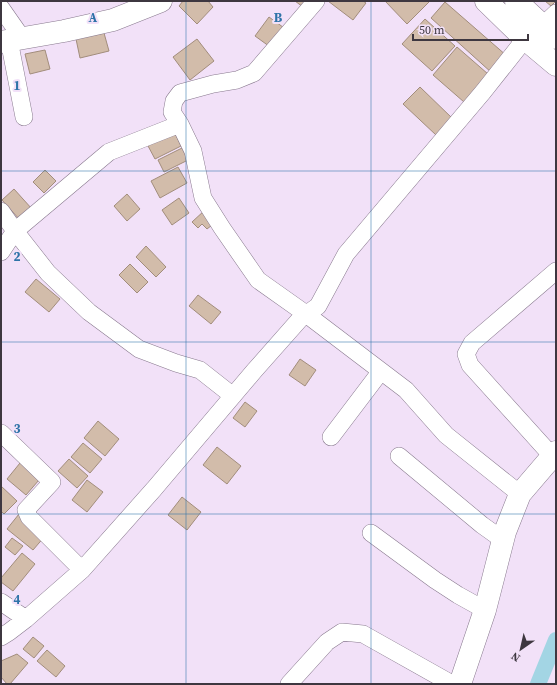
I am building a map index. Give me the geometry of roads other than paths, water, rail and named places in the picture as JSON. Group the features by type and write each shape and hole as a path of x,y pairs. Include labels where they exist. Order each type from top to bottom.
{"street":[{"path":"11,40 64,31 113,20 161,1"},
{"path":"316,1 254,73 237,80 213,84 180,93 174,101 172,112 193,150 203,198 258,280 306,314 406,390 446,435 520,494"},
{"path":"486,1 545,29"},
{"path":"516,1 545,29 556,65"},
{"path":"1,8 11,40 24,117"},
{"path":"1,637 26,619 82,570 154,489 300,319 318,306 346,254 483,92 545,29"},
{"path":"1,252 15,230 109,152 180,124"},
{"path":"1,211 48,273 89,312 139,349 176,364 200,370 233,396"},
{"path":"460,684 485,610 503,540 520,494 554,454 470,365 466,354 472,343 556,271"},
{"path":"331,437 381,371"},
{"path":"1,433 52,482 26,510 28,517 82,570"},
{"path":"399,456 482,525 503,540"},
{"path":"371,533 435,580 485,610"},
{"path":"1,602 26,619"},
{"path":"289,684 327,642 342,632 363,634 452,684"}],"waterway":[{"path":"538,684 556,640"}]}
